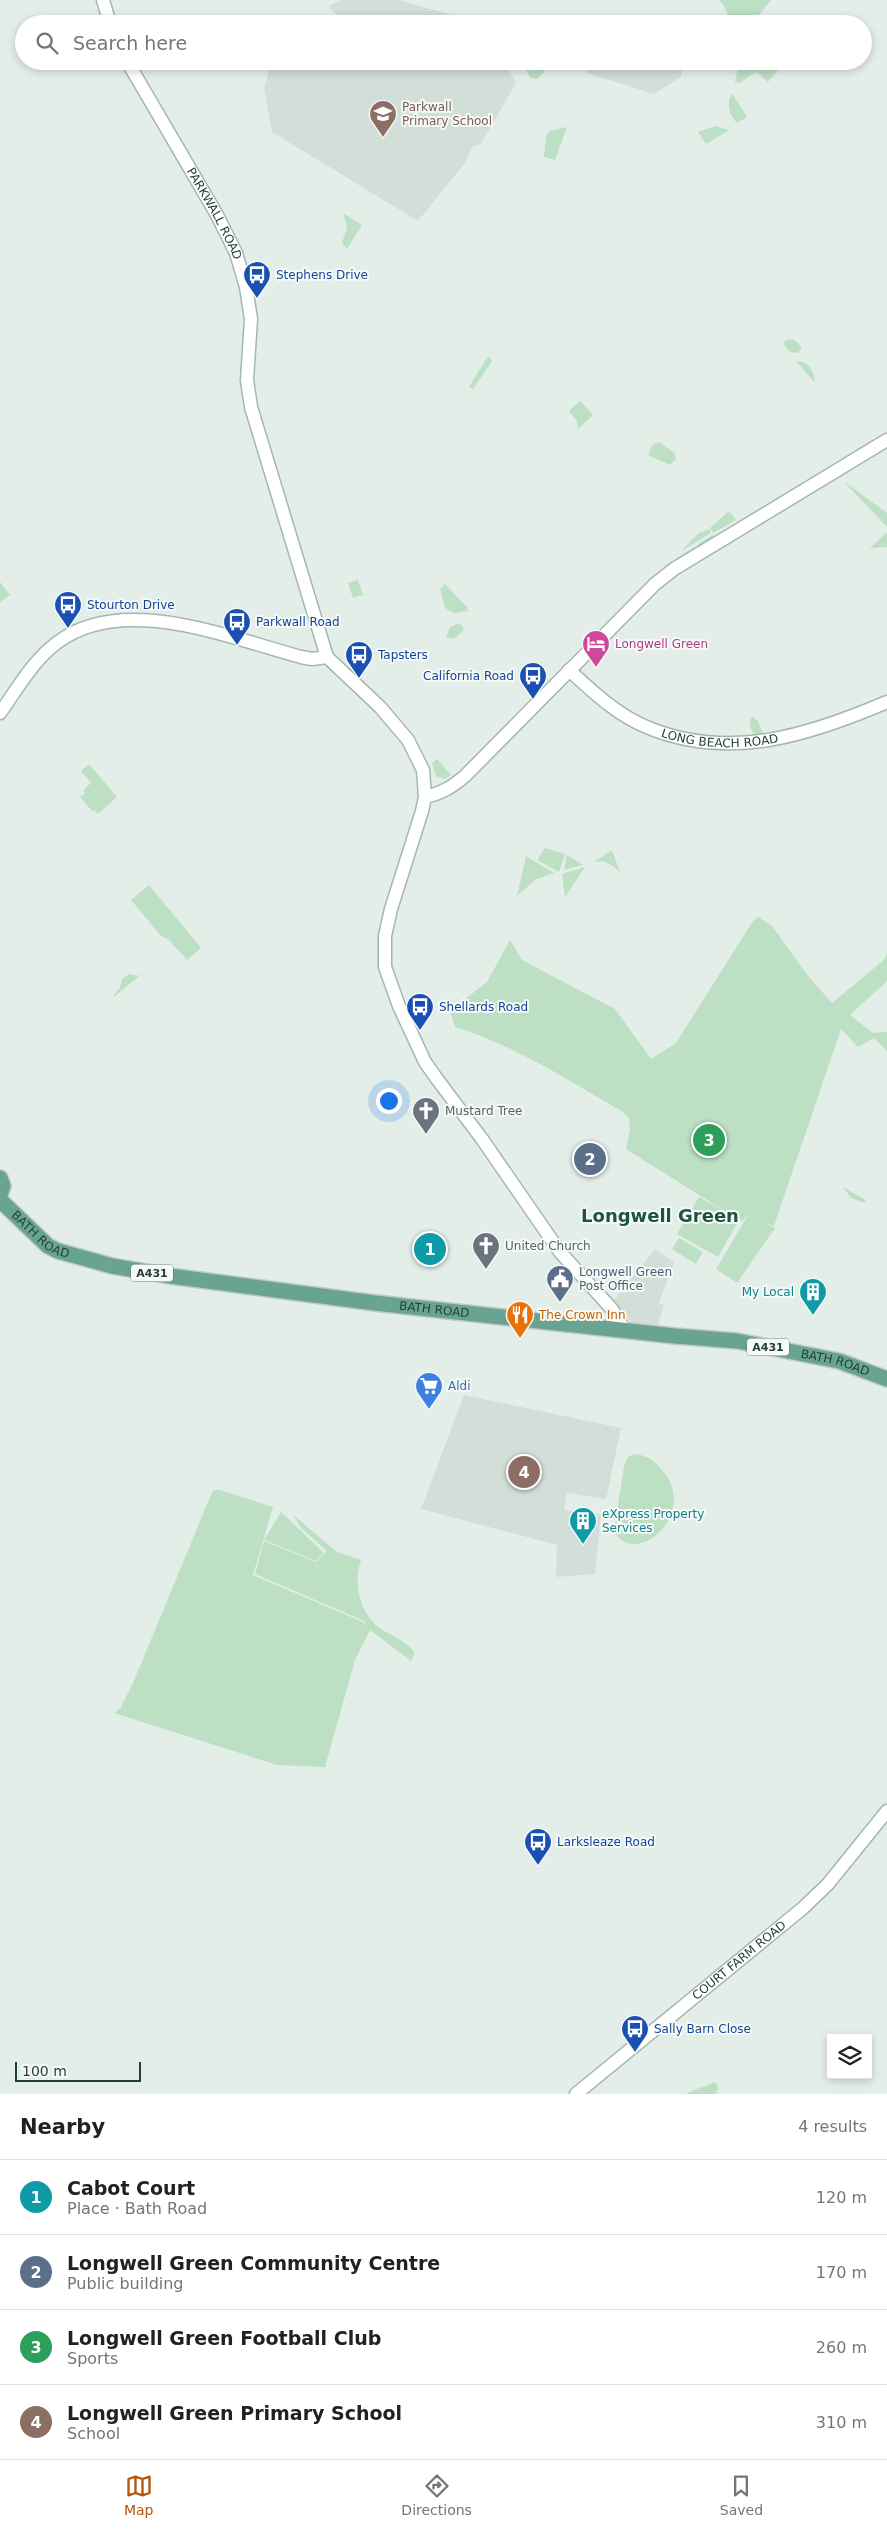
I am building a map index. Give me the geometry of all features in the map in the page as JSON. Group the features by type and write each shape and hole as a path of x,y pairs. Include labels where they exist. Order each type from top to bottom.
{"main road":[{"path":"0,1178 3,1186 0,1195"},
{"name":"BATH ROAD","path":"0,1200 48,1246 58,1251 112,1266 170,1276 375,1303 675,1336 737,1341 839,1361 887,1378"}],"street":[{"path":"103,0 107,15"},
{"name":"PARKWALL ROAD","path":"132,70 217,215 241,268 251,319 248,380 251,407 327,657 400,730 417,756 423,770 425,797"},
{"path":"624,1329 605,1302 560,1252 482,1139 425,1062 399,1006 384,959 385,936 390,909 425,797 439,794 452,786 655,584 674,569 887,440"},
{"path":"0,712 35,662 58,642 91,624 112,619 133,619 185,626 301,658 327,657"},
{"name":"LONG BEACH ROAD","path":"569,670 604,701 640,724 683,739 705,743 747,744 782,738 887,702"},
{"path":"603,1327 605,1302"},
{"name":"COURT FARM ROAD","path":"576,2094 803,1908 828,1884 887,1811"}],"shaded area":[{"path":"341,0 399,0 450,15 336,15 328,6"},
{"name":"Parkwall Primary School","path":"269,70 509,70 516,83 481,144 473,146 464,164 418,221 272,132 264,88"},
{"path":"588,70 682,70 681,77 654,94 586,73"},
{"path":"655,1249 674,1262 659,1303 664,1305 658,1325 631,1322 613,1301"},
{"path":"464,1395 621,1428 606,1499 567,1493 564,1510 601,1514 595,1574 556,1577 557,1545 421,1509"}],"green space":[{"path":"719,0 771,0 759,15 728,15"},
{"path":"526,70 545,71 537,79 530,78"},
{"path":"737,70 778,70 768,82 756,72 739,83 735,82"},
{"path":"732,93 747,117 737,123 729,109"},
{"path":"715,126 729,130 706,144 698,132"},
{"path":"567,127 555,160 544,157 546,136 549,131"},
{"path":"343,213 362,225 347,249 342,243 347,227"},
{"path":"793,339 802,347 798,353 790,352 783,343"},
{"path":"488,356 492,361 473,389 469,387"},
{"path":"796,361 804,362 810,368 814,375 815,383"},
{"path":"580,401 593,415 578,429 577,421 569,411"},
{"path":"659,442 675,453 676,459 670,465 648,455 653,444"},
{"path":"845,483 887,513 887,527"},
{"path":"729,511 736,520 713,533 710,528"},
{"path":"709,529 711,533 681,551 699,533"},
{"path":"887,532 887,547 870,548"},
{"path":"712,535 714,538 699,546 698,544"},
{"path":"696,545 675,562 674,560"},
{"path":"358,580 363,595 353,598 348,583"},
{"path":"0,582 10,595 0,602"},
{"path":"445,584 467,607 468,611 454,613 445,608 440,589"},
{"path":"460,623 464,630 454,639 446,637 450,627"},
{"path":"752,717 758,721 764,735 758,736 752,730 750,722"},
{"path":"437,759 450,776 444,779 436,776 432,763"},
{"path":"89,764 117,797 98,814 94,810 92,811 80,797 85,793 83,790 91,783 81,771"},
{"path":"545,848 565,854 559,872 537,860"},
{"path":"612,850 620,872 605,862 594,862"},
{"path":"567,855 583,865 564,870"},
{"path":"526,856 554,873 535,880 517,896"},
{"path":"585,867 565,897 562,874"},
{"path":"149,885 201,948 187,960 169,940 161,936 131,900"},
{"path":"758,917 772,926 808,976 832,1003 885,959 887,953 887,981 850,1015 873,1033 887,1032 887,1051 874,1038 858,1047 841,1029 774,1226 763,1222 775,1228 737,1283 716,1269 748,1215 742,1221 739,1220 718,1257 677,1234 699,1197 726,1212 626,1149 630,1129 629,1118 623,1112 520,1054 455,1027 450,1011 487,982 510,940 522,960 615,1009 651,1059 676,1043 753,921"},
{"path":"145,971 113,996 120,988 122,979 129,974 138,976"},
{"path":"843,1187 866,1200 865,1203 851,1198"},
{"path":"679,1238 703,1252 696,1264 672,1249"},
{"path":"634,1454 650,1459 663,1471 672,1488 673,1504 669,1519 660,1532 648,1540 636,1544 624,1541 614,1531 624,1466 628,1457"},
{"path":"213,1490 220,1490 273,1507 253,1575 363,1622 368,1628 364,1621 255,1574 264,1541 316,1562 327,1551 302,1529 292,1514 337,1552 361,1560 358,1588 367,1614 380,1628 403,1642 415,1653 411,1661 370,1630 355,1660 325,1767 277,1765 114,1713 120,1709 133,1683"},
{"path":"281,1512 324,1553 316,1561 264,1540"},
{"path":"715,2082 718,2087 716,2094 685,2094"}],"place":[{"name":"Parkwall Primary School","path":"383,138"},
{"name":"Stephens Drive","path":"257,299"},
{"name":"Stourton Drive","path":"68,629"},
{"name":"Parkwall Road","path":"237,646"},
{"name":"Longwell Green","path":"596,668"},
{"name":"Tapsters","path":"359,679"},
{"name":"California Road","path":"533,700"},
{"name":"Shellards Road","path":"420,1031"},
{"name":"Mustard Tree","path":"426,1135"},
{"name":"Longwell Green Football Club","path":"709,1140"},
{"name":"Longwell Green Community Centre","path":"590,1159"},
{"name":"Cabot Court","path":"430,1249"},
{"name":"United Church","path":"486,1270"},
{"name":"Longwell Green Post Office","path":"560,1303"},
{"name":"My Local","path":"813,1316"},
{"name":"The Crown Inn","path":"520,1339"},
{"name":"Aldi","path":"429,1410"},
{"name":"Longwell Green Primary School","path":"524,1472"},
{"name":"eXpress Property Services","path":"583,1545"},
{"name":"Larksleaze Road","path":"538,1866"},
{"name":"Sally Barn Close","path":"635,2053"}],"district":[{"name":"Longwell Green","path":"660,1216"}]}
